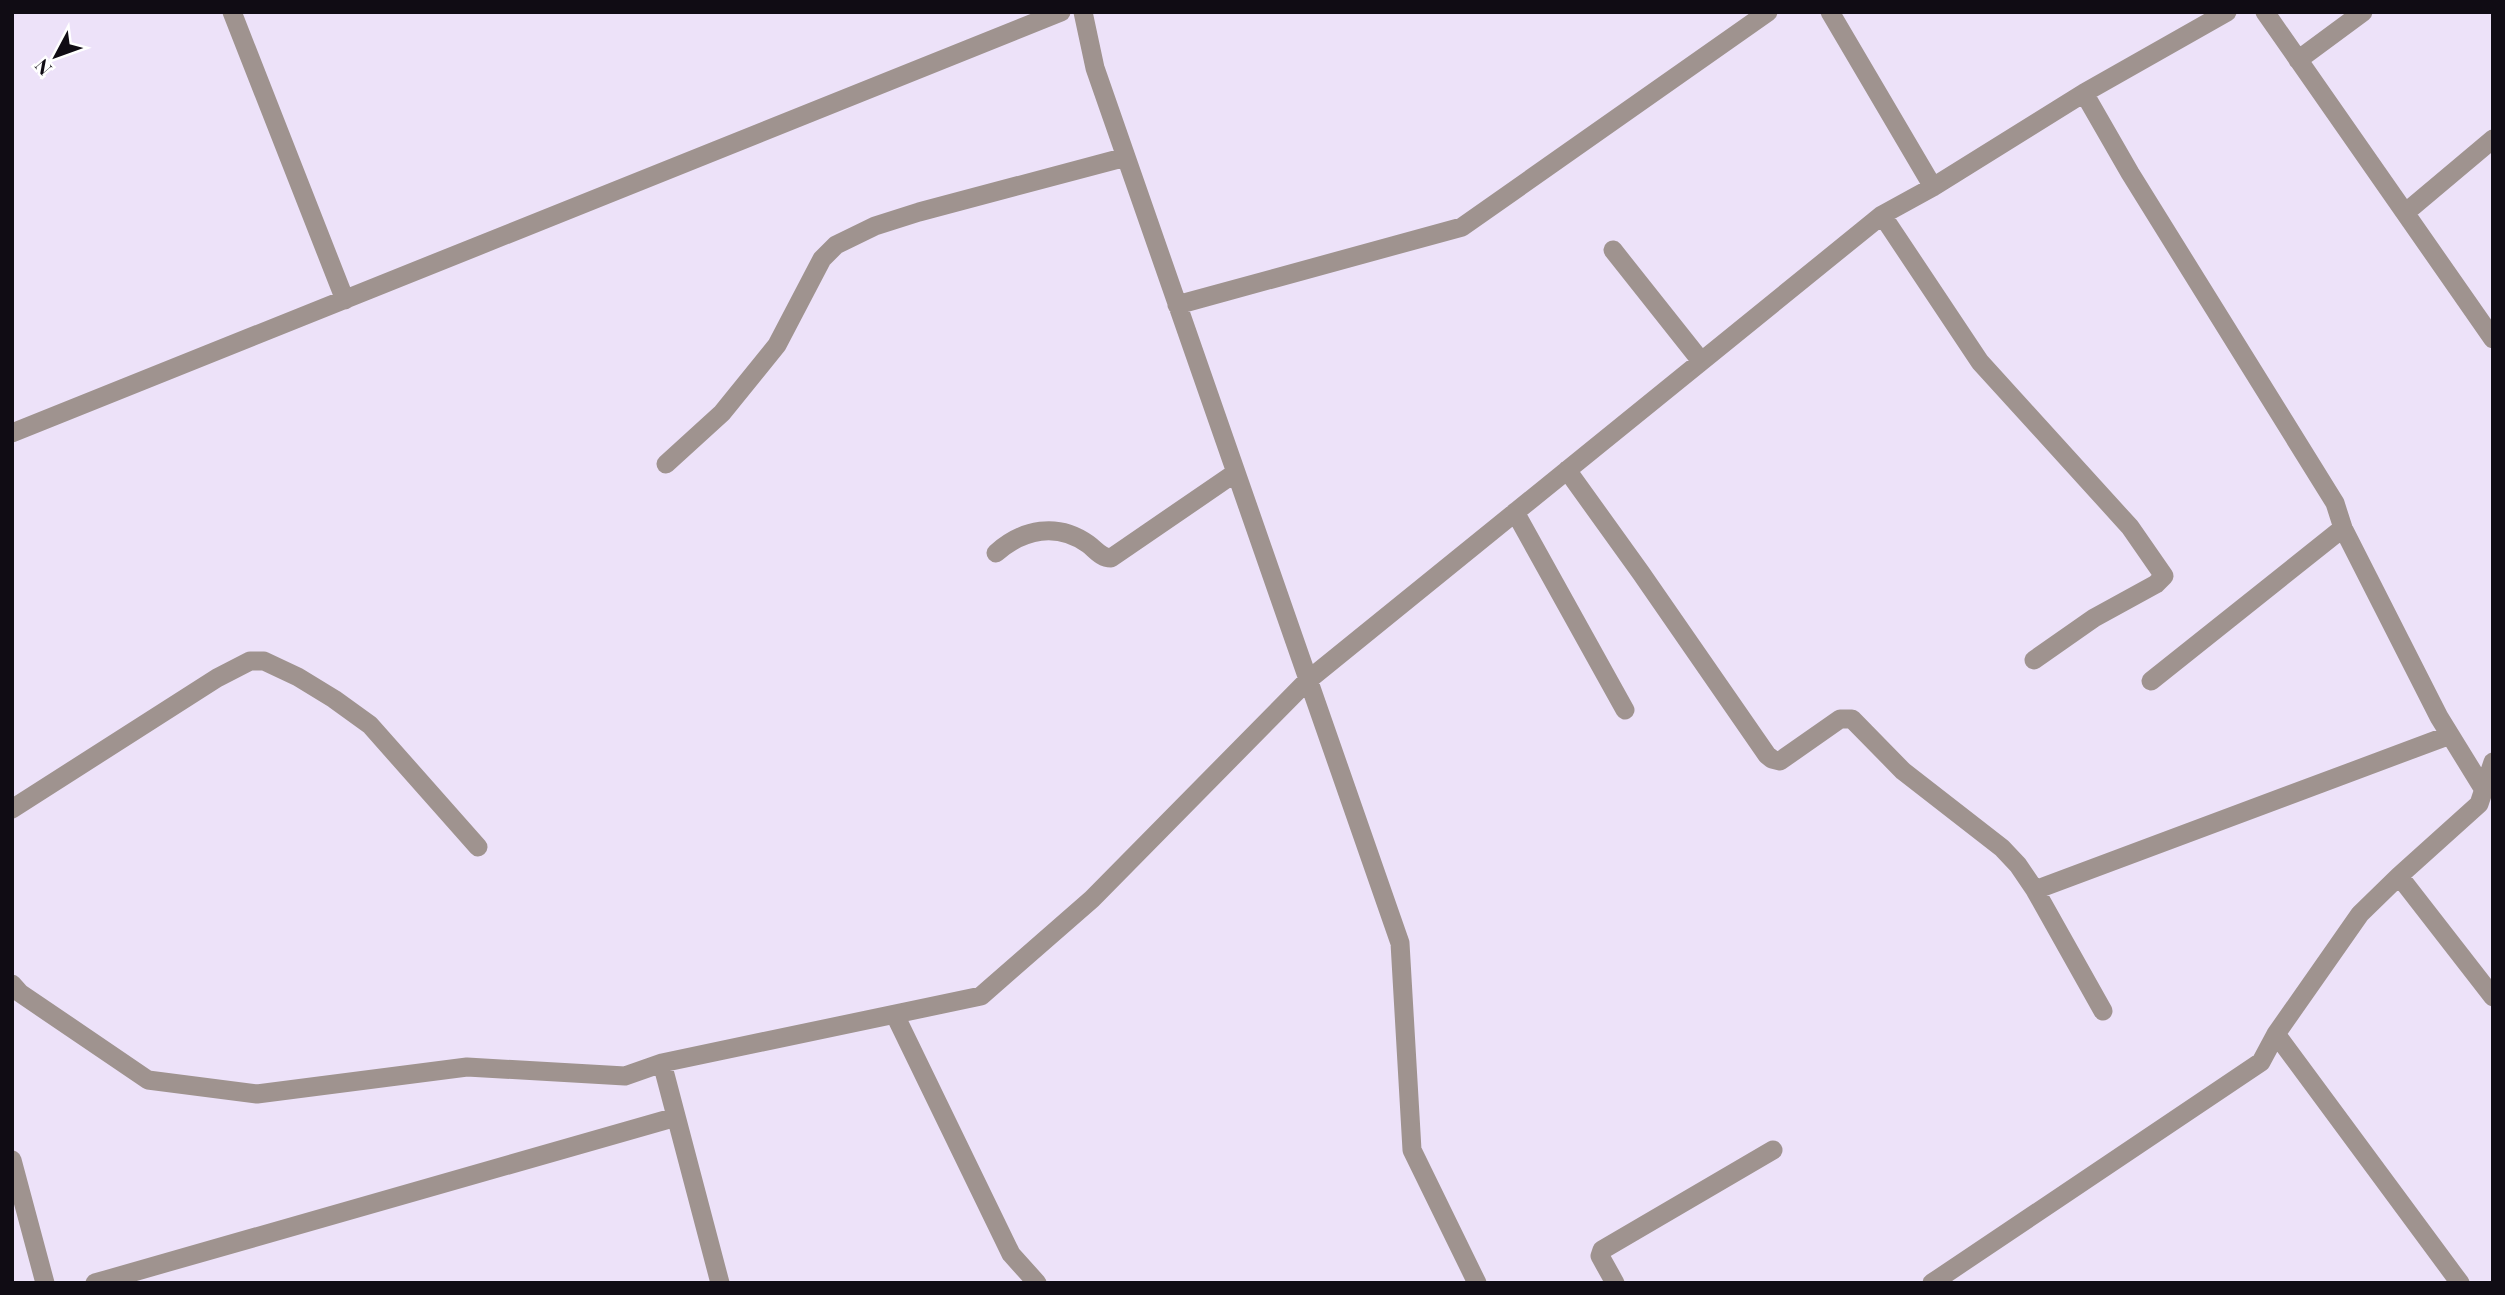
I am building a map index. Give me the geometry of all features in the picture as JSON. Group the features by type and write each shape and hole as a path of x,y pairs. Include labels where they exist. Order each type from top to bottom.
{"street":[{"path":"232,12 345,300"},
{"path":"12,433 1061,12"},
{"path":"1083,12 1095,68 1400,943 1412,1150 1477,1283"},
{"path":"1177,305 1462,227 1768,12"},
{"path":"1830,12 1933,187"},
{"path":"12,984 20,993 148,1080 257,1094 467,1067 625,1076 662,1063 981,996 1092,899 1307,681 1882,215 1933,187 2084,93 2227,12"},
{"path":"2265,12 2493,339"},
{"path":"2298,60 2363,12"},
{"path":"2084,93 2130,173 2335,502 2343,528 2450,735 2484,790"},
{"path":"2405,213 2493,139"},
{"path":"666,464 722,413 777,345 822,259 836,245 875,226 919,212 1126,157"},
{"path":"1882,215 1980,362 2130,527 2164,576 2156,584 2094,618 2034,660"},
{"path":"1613,250 1701,361"},
{"path":"1567,470 1767,755 1780,761 1840,719 1852,719 1903,771 2002,848 2018,865 2035,890 2103,1011"},
{"path":"996,553 1005,545 1036,530 1055,530 1086,542 1105,558 1111,558 1235,473"},
{"path":"1515,512 1625,710"},
{"path":"2151,681 2343,528"},
{"path":"12,810 206,684 250,661 264,660 325,693 370,725 478,847"},
{"path":"2035,890 2450,735"},
{"path":"1932,1283 2261,1062 2276,1034 2360,914 2479,804 2493,762"},
{"path":"2399,876 2493,997"},
{"path":"895,1015 1011,1254 1037,1283"},
{"path":"2276,1034 2460,1283"},
{"path":"662,1063 720,1283"},
{"path":"95,1283 676,1116"},
{"path":"1615,1283 1600,1256 1602,1250 1773,1150"},
{"path":"12,1160 45,1283"}]}
